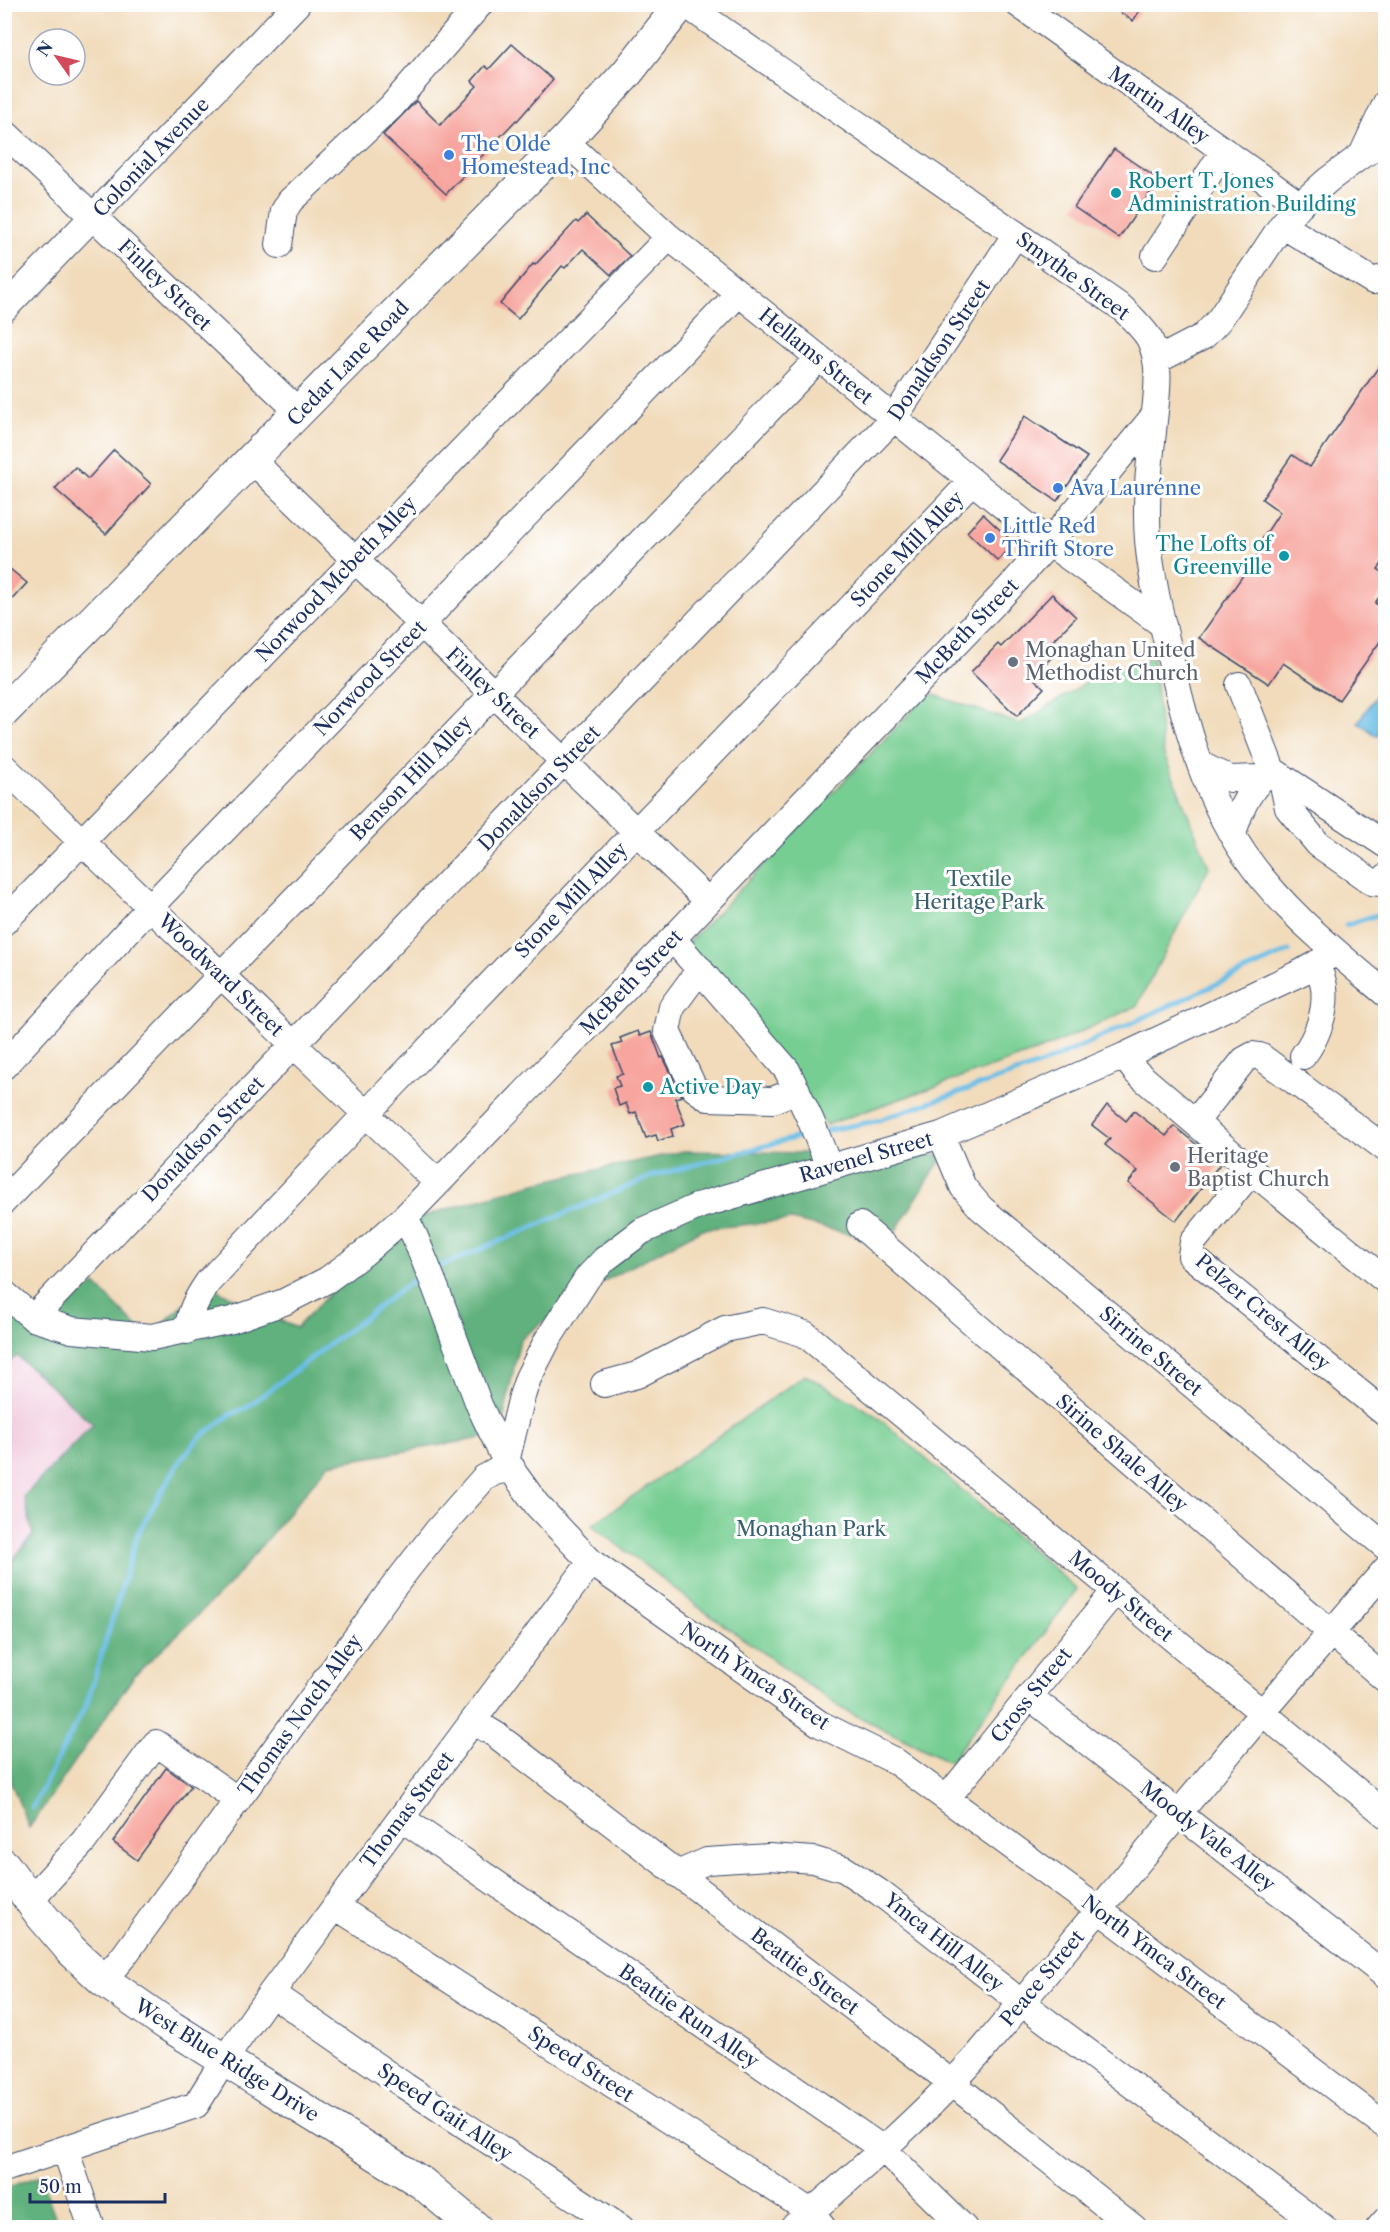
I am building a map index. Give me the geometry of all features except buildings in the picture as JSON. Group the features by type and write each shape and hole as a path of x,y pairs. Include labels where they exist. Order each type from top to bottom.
{"main road":[{"name":"Cedar Lane Road","path":"4,711 565,141 627,73 681,4"},
{"name":"West Blue Ridge Drive","path":"4,1865 71,1950 103,1980 224,2060 422,2183 476,2228"}],"street":[{"name":"Colonial Avenue","path":"4,309 297,4"},
{"path":"279,245 284,211 290,201 391,107 480,4"},
{"name":"Smythe Street","path":"685,4 1122,308 1148,338 1156,361 1157,384 1146,503 1150,559 1163,625 1191,736 1201,765 1223,818 1244,854 1326,958 1382,984"},
{"name":"Martin Alley","path":"1018,4 1300,205"},
{"path":"1362,155 1386,102"},
{"name":"Finley Street","path":"4,132 299,412"},
{"name":"Hellams Street","path":"565,141 669,237 738,293 1049,543 1163,625"},
{"path":"1156,361 1204,336 1219,320 1282,225 1300,205 1328,180 1362,155 1386,142"},
{"path":"1155,256 1224,151"},
{"path":"1282,225 1373,281 1386,277"},
{"name":"Donaldson Street","path":"33,1318 894,418 1016,234"},
{"name":"Norwood Mcbeth Alley","path":"4,922 669,237"},
{"name":"Norwood Street","path":"4,1066 150,907 738,293"},
{"name":"Benson Hill Alley","path":"4,1201 819,358"},
{"name":"McBeth Street","path":"4,1293 33,1318 72,1330 152,1336 232,1320 284,1302 327,1280 364,1253 405,1217 438,1183 1012,585 1154,416"},
{"name":"Finley Street","path":"252,460 708,901"},
{"name":"Stone Mill Alley","path":"187,1330 189,1315 208,1282 972,481"},
{"path":"1239,685 1271,775 1288,808 1318,844 1372,882 1381,883 1386,877"},
{"path":"1201,765 1230,779 1271,775 1386,845"},
{"name":"Woodward Street","path":"4,767 438,1183"},
{"path":"1233,835 1243,806 1271,775"},
{"path":"673,939 787,1070 825,1156"},
{"path":"1303,1056 1313,1043 1324,1006 1326,958"},
{"name":"Ravenel Street","path":"509,1465 522,1396 548,1339 577,1290 605,1259 633,1237 656,1223 825,1156 941,1135 1124,1056 1326,958"},
{"path":"700,969 672,1007 667,1031 694,1088 708,1098 773,1100 797,1090"},
{"path":"1196,1121 1244,1060 1253,1054 1260,1056 1386,1149"},
{"path":"1124,1056 1136,1072 1196,1121 1252,1172 1386,1281"},
{"name":"Sirrine Street","path":"941,1135 963,1187 981,1208 1386,1547"},
{"name":"Pelzer Crest Alley","path":"1252,1172 1193,1242 1191,1256 1386,1414"},
{"name":"North Ymca Street","path":"405,1217 432,1278 479,1405 509,1465 537,1505 591,1562 820,1724 895,1761 1099,1910 1386,2126"},
{"name":"Sirine Shale Alley","path":"860,1225 1386,1680"},
{"name":"Moody Street","path":"604,1384 638,1375 725,1329 763,1322 805,1334 1386,1815"},
{"name":"Thomas Notch Alley","path":"103,1980 123,1957 390,1590 437,1531 484,1478 509,1465"},
{"name":"Thomas Street","path":"4,2169 196,2105 224,2060 335,1906 591,1562"},
{"name":"Peace Street","path":"808,2222 952,2083 1022,2003 1262,1713 1386,1569"},
{"name":"Cross Street","path":"947,1798 1115,1591"},
{"name":"Moody Vale Alley","path":"1030,1697 1386,1976"},
{"name":"Beattie Street","path":"473,1721 496,1735 952,2083 1134,2228"},
{"path":"30,1900 84,1841 156,1743 238,1800"},
{"name":"Beattie Run Alley","path":"401,1818 883,2149 964,2228"},
{"name":"Ymca Hill Alley","path":"678,1874 706,1861 730,1858 768,1857 814,1860 844,1869 879,1892 1022,2003 1324,2228"},
{"name":"Speed Street","path":"335,1906 808,2222"},
{"name":"Speed Gait Alley","path":"272,1993 405,2086 621,2228"},
{"path":"65,2149 92,2228"}],"shaded area":[{"path":"17,1355 93,1424 24,1496 33,1535 5,1569 5,1366"}],"green space":[{"name":"Textile Heritage Park","path":"1153,658 1163,752 1209,867 1137,1006 1043,1049 826,1125 685,946 929,693 1020,724 1100,674"},
{"path":"684,1151 944,1155 888,1243 791,1220 702,1229 589,1289 520,1339 500,1435 329,1464 228,1586 134,1676 29,1828 5,1767 5,1569 33,1535 24,1496 93,1424 17,1356 5,1366 4,1303 33,1330 95,1284 147,1337 207,1285 296,1328 397,1224 531,1184"},
{"name":"Monaghan Park","path":"805,1375 874,1414 1077,1589 950,1762 841,1708 701,1609 592,1525"},
{"path":"40,2176 59,2227 5,2227 5,2188"}],"water":[{"path":"1382,687 1385,690 1385,723 1377,736 1358,722"}],"waterway":[{"path":"1346,925 1380,914"},
{"path":"824,1131 876,1121 1042,1064 1289,951"},
{"path":"441,1266 653,1176 809,1134"},
{"path":"32,1808 87,1703 138,1533 178,1463 199,1438 231,1414 246,1408 420,1275"}],"place":[{"name":"The Olde Homestead, Inc","path":"449,155"},
{"name":"Robert T. Jones Administration Building","path":"1116,193"},
{"name":"Ava Laurénne","path":"1058,488"},
{"name":"Little Red Thrift Store","path":"990,538"},
{"name":"The Lofts of Greenville","path":"1284,556"},
{"name":"Monaghan United Methodist Church","path":"1013,662"},
{"name":"Active Day","path":"648,1087"},
{"name":"Heritage Baptist Church","path":"1175,1167"}]}
